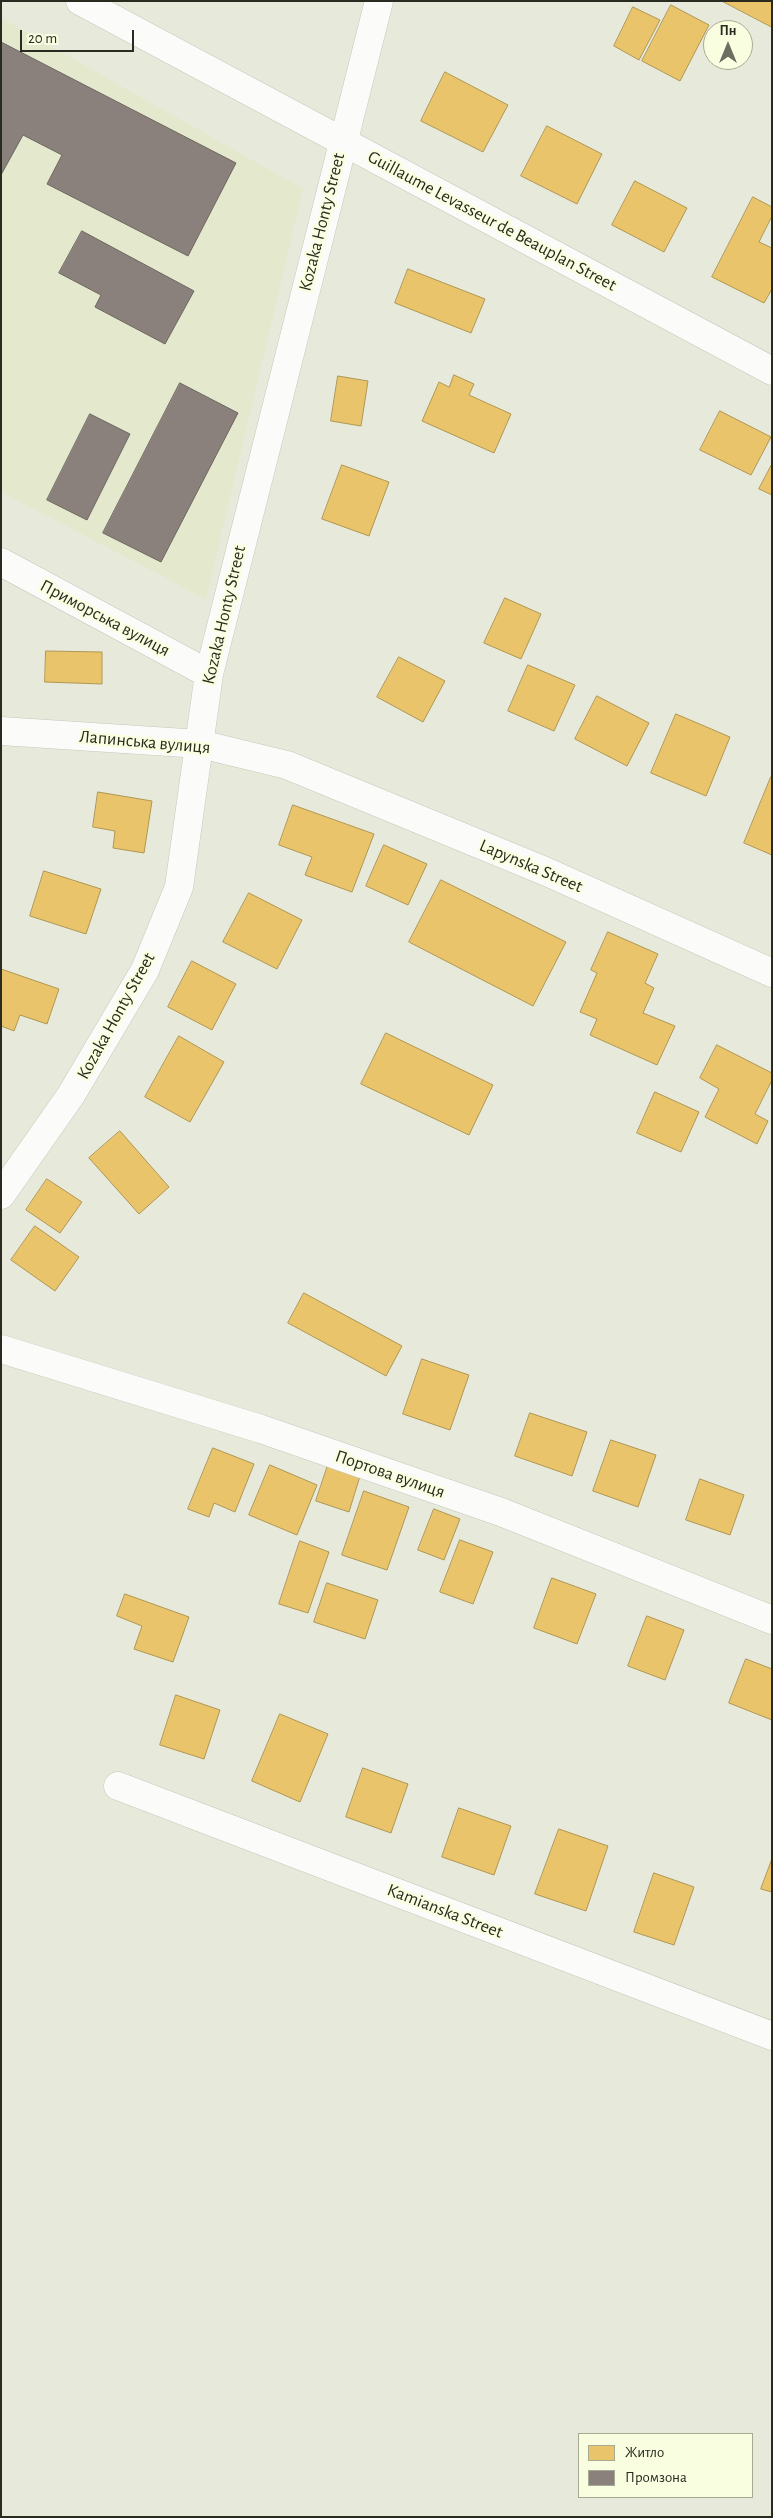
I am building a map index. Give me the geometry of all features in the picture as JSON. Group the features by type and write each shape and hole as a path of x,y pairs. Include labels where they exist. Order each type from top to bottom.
{"street":[{"name":"Guillaume Levasseur de Beauplan Street","path":"80,1 772,371"},
{"name":"Kozaka Honty Street","path":"1,1195 71,1095 145,970 179,887 200,744 208,674 379,1"},
{"name":"Приморська вулиця","path":"1,562 208,674"},
{"name":"Лапинська вулиця","path":"1,731 200,744 287,765 547,872 772,973"},
{"name":"Портова вулиця","path":"1,1349 261,1429 501,1512 772,1620"},
{"name":"Kamianska Street","path":"118,1786 772,2036"}],"shaded area":[{"path":"1,18 303,189 206,599 1,492"}],"building: Житло":[{"path":"722,1 772,1 772,27"},
{"path":"671,5 703,22 703,37 680,81 642,61"},
{"path":"633,7 660,20 639,60 614,46"},
{"path":"445,72 508,105 483,152 421,121"},
{"path":"547,126 602,154 577,204 521,176"},
{"path":"635,181 687,208 664,252 612,225"},
{"path":"753,197 772,207 772,216 759,242 772,248 772,289 764,303 712,277"},
{"path":"408,269 485,299 471,333 395,303"},
{"path":"454,375 474,384 469,395 511,414 494,453 422,421 439,382 449,387"},
{"path":"338,376 368,381 361,426 331,421"},
{"path":"720,411 771,437 751,475 700,450"},
{"path":"772,464 772,495 759,489"},
{"path":"342,465 389,482 369,536 322,519"},
{"path":"505,598 541,614 521,659 484,643"},
{"path":"46,651 102,652 102,684 45,682"},
{"path":"399,657 445,681 423,722 377,697"},
{"path":"528,665 575,685 554,731 508,711"},
{"path":"597,696 649,723 627,766 575,739"},
{"path":"676,714 730,737 706,796 651,773"},
{"path":"772,778 772,855 744,843"},
{"path":"98,792 152,801 144,853 113,848 115,831 93,827"},
{"path":"293,805 374,834 352,892 305,875 312,857 279,845"},
{"path":"384,845 427,864 408,905 366,886"},
{"path":"44,871 101,889 86,934 30,916"},
{"path":"441,880 566,942 533,1006 409,942"},
{"path":"249,893 302,920 277,969 223,942"},
{"path":"608,932 658,954 645,983 654,988 643,1013 675,1026 657,1065 590,1035 597,1019 580,1012 597,973 591,970"},
{"path":"192,961 236,984 212,1030 168,1007"},
{"path":"1,969 59,989 47,1024 20,1015 14,1031 1,1026"},
{"path":"386,1033 493,1085 469,1135 361,1084"},
{"path":"179,1036 224,1062 190,1122 145,1097"},
{"path":"717,1045 772,1073 772,1080 755,1114 768,1121 757,1144 705,1117 719,1089 700,1078"},
{"path":"655,1092 699,1112 681,1152 637,1133"},
{"path":"120,1131 169,1187 139,1214 89,1158"},
{"path":"47,1179 82,1202 60,1233 26,1210"},
{"path":"35,1226 79,1257 55,1291 11,1260"},
{"path":"304,1293 402,1346 386,1376 288,1323"},
{"path":"422,1359 469,1375 450,1430 403,1414"},
{"path":"530,1413 587,1432 572,1476 515,1456"},
{"path":"611,1440 656,1455 638,1507 593,1491"},
{"path":"213,1448 254,1464 235,1512 214,1503 209,1517 188,1509"},
{"path":"270,1465 317,1485 297,1535 249,1515"},
{"path":"328,1465 360,1476 349,1512 316,1501"},
{"path":"700,1479 744,1495 730,1535 686,1520"},
{"path":"364,1491 409,1507 387,1570 342,1555"},
{"path":"434,1509 460,1519 444,1560 418,1550"},
{"path":"460,1540 493,1552 473,1604 440,1592"},
{"path":"300,1541 329,1552 308,1613 279,1604"},
{"path":"552,1578 596,1594 577,1644 534,1628"},
{"path":"327,1583 378,1600 365,1639 314,1622"},
{"path":"125,1594 189,1617 173,1662 134,1649 142,1626 117,1616"},
{"path":"647,1616 684,1630 665,1680 628,1666"},
{"path":"746,1659 772,1669 772,1720 729,1703"},
{"path":"176,1695 220,1710 204,1759 160,1745"},
{"path":"280,1714 328,1734 300,1802 252,1781"},
{"path":"363,1768 408,1784 391,1833 346,1817"},
{"path":"459,1808 511,1826 494,1875 442,1857"},
{"path":"559,1829 608,1846 586,1911 535,1894"},
{"path":"772,1859 772,1892 761,1889"},
{"path":"654,1873 694,1887 674,1945 634,1932"}],"building: Промзона":[{"path":"1,42 236,163 188,256 47,184 62,155 23,135 1,175"},
{"path":"82,231 194,291 165,344 95,307 101,295 59,273"},
{"path":"180,383 238,413 161,562 103,533"},
{"path":"90,414 130,434 87,520 47,500"}]}
